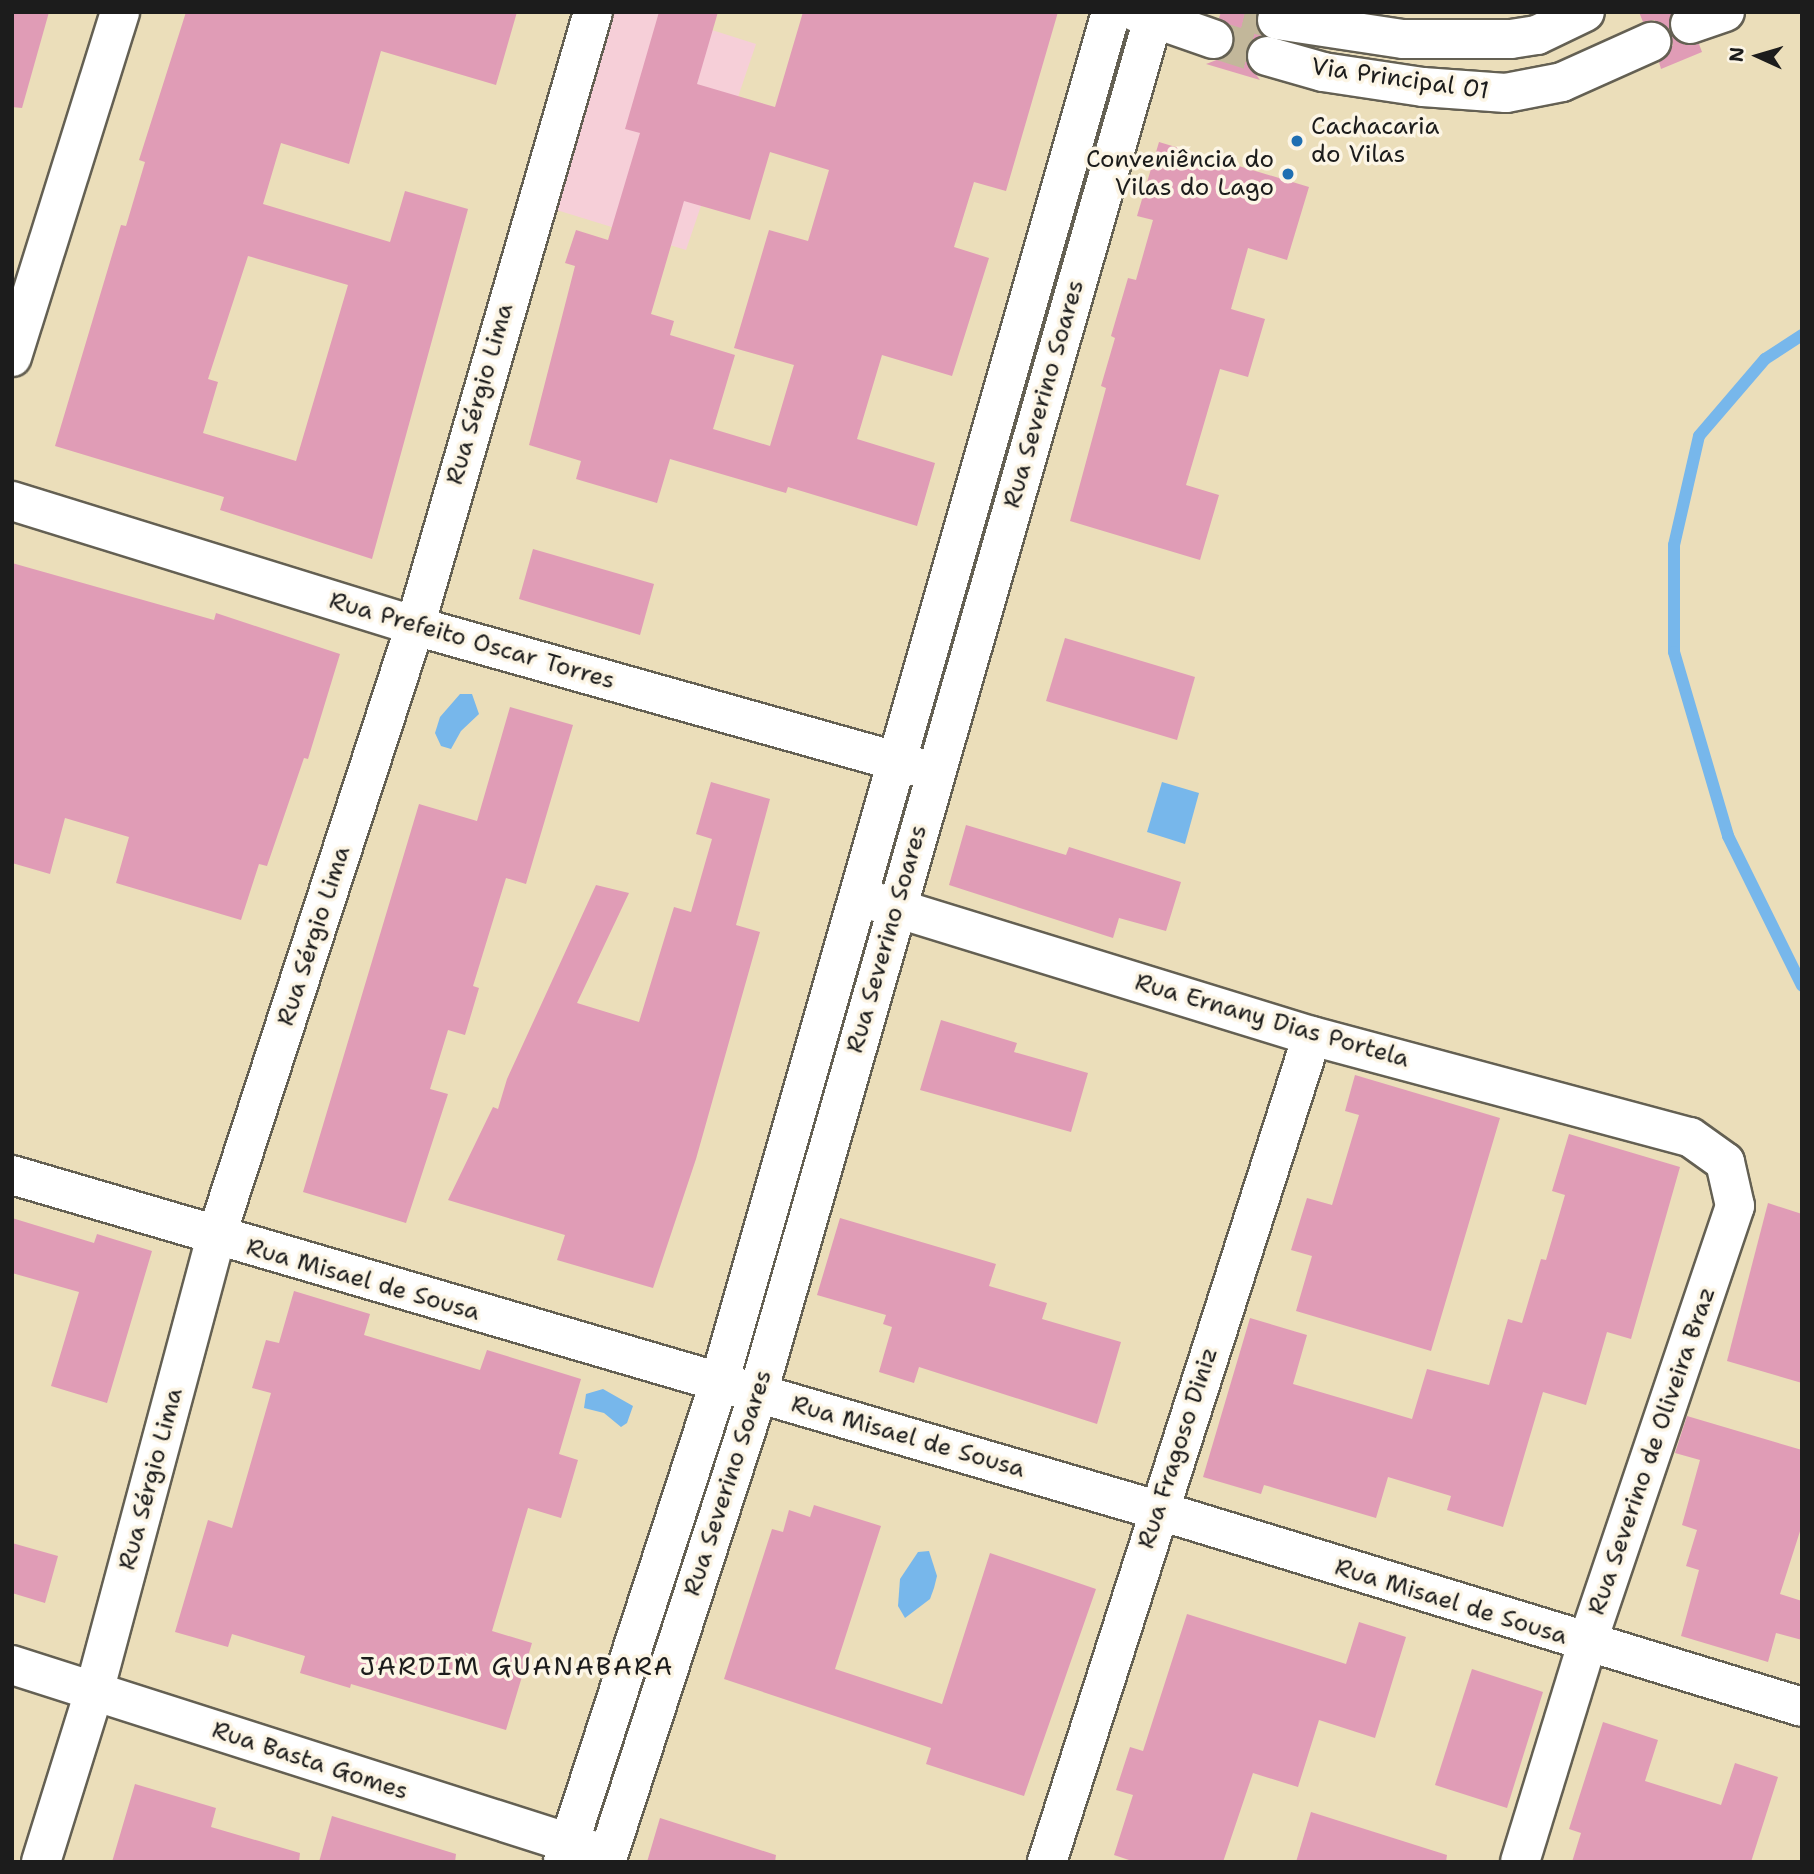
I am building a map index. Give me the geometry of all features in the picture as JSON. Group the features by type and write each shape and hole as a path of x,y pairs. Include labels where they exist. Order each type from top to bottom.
{"street":[{"path":"12,357 120,12"},
{"name":"Rua Sérgio Lima","path":"41,1862 94,1692 216,1237 415,626 593,12"},
{"name":"Rua Severino Soares","path":"565,1853 719,1383 894,760 1111,12"},
{"name":"Via Principal 01","path":"1585,12 1537,35 1511,39 1272,38 1323,72 1423,87 1506,93 1562,82 1651,42"},
{"path":"1148,15 1213,39"},
{"name":"Rua Severino Soares","path":"607,1858 758,1393 1148,15"},
{"name":"Rua Prefeito Oscar Torres","path":"12,501 415,626 934,772"},
{"name":"Rua Ernany Dias Portela","path":"856,897 1312,1036 1690,1137"},
{"name":"Rua Fragoso Diniz","path":"1047,1862 1157,1510 1312,1036"},
{"name":"Rua Severino de Oliveira Braz","path":"1520,1862 1587,1644 1734,1206 1725,1162 1690,1137"},
{"name":"Rua Misael de Sousa","path":"12,1175 216,1237 1157,1510 1587,1644 1802,1707"},
{"name":"Rua Basta Gomes","path":"12,1665 565,1853 607,1858"}],"shaded area":[{"path":"593,12 655,12 756,44 686,250 534,203"}],"water":[{"path":"460,694 472,694 479,714 461,731 451,749 441,746 435,733 440,717"},
{"path":"1162,782 1199,793 1185,844 1147,832"},
{"path":"603,1389 633,1406 627,1423 621,1427 604,1413 584,1408 586,1394"},
{"path":"929,1551 937,1576 934,1588 930,1599 905,1618 898,1606 900,1579 918,1552"}],"building":[{"path":"12,12 49,12 22,108 12,107"},
{"path":"186,12 517,12 496,85 381,51 349,164 281,143 263,204 390,242 405,191 468,209 372,559 220,510 224,497 55,446 121,225 126,226 145,162 139,160","holes":["248,256 348,285 296,461 203,433 218,382 208,379"]},
{"path":"659,12 718,12 697,84 775,107 803,12 1058,12 1006,191 974,182 954,247 989,258 952,376 882,355 857,439 935,463 917,526 788,487 786,493 670,459 657,503 576,479 581,461 529,445 575,266 565,263 576,230 608,240 640,133 625,129","holes":["770,152 829,170 808,241 769,230 734,348 794,365 770,446 713,429 735,355 670,335 674,321 651,314 684,201 750,220"]},
{"path":"1221,12 1257,12 1256,27 1262,35 1251,41 1246,61 1260,80 1206,64 1227,56 1234,46 1234,34 1219,18"},
{"path":"1639,12 1672,12 1669,31 1654,20 1643,22"},
{"path":"1671,34 1685,45 1699,44 1702,52 1661,69 1659,62 1673,45"},
{"path":"1159,142 1309,187 1287,260 1248,248 1231,309 1265,319 1248,377 1220,369 1186,485 1219,495 1200,560 1070,521 1106,388 1101,386 1115,338 1111,336 1128,278 1136,280 1153,220 1137,216"},
{"path":"533,549 654,584 640,635 519,599"},
{"path":"12,563 214,620 216,613 340,654 308,759 304,758 267,866 259,864 241,920 116,883 129,837 65,818 50,874 12,863"},
{"path":"1065,638 1195,677 1177,740 1046,701"},
{"path":"510,707 573,725 526,884 506,878 473,986 479,988 465,1035 448,1030 430,1089 448,1094 406,1223 303,1192 419,804 477,821"},
{"path":"711,782 770,799 736,925 760,932 696,1159 653,1288 557,1260 565,1235 448,1200 493,1107 498,1109 507,1079 596,885 629,893 577,1003 639,1022 674,907 691,912 712,839 696,834"},
{"path":"966,825 1066,855 1069,847 1181,882 1166,931 1119,918 1113,938 949,885"},
{"path":"941,1020 1017,1043 1014,1052 1088,1073 1071,1132 920,1090"},
{"path":"1355,1075 1500,1118 1431,1351 1296,1311 1312,1256 1291,1250 1307,1198 1332,1205 1359,1115 1345,1111"},
{"path":"1569,1134 1680,1167 1631,1339 1607,1332 1586,1405 1543,1392 1503,1527 1447,1510 1451,1496 1388,1477 1376,1518 1264,1485 1261,1494 1203,1477 1250,1318 1307,1335 1293,1384 1412,1419 1427,1369 1489,1385 1508,1319 1522,1323 1541,1259 1546,1260 1565,1195 1552,1191"},
{"path":"1768,1203 1802,1214 1802,1383 1727,1361"},
{"path":"12,1218 94,1243 97,1234 152,1251 107,1403 51,1386 79,1292 12,1273"},
{"path":"840,1218 996,1264 989,1286 1047,1303 1042,1319 1121,1342 1097,1424 919,1367 914,1383 879,1372 892,1327 883,1324 886,1315 817,1295"},
{"path":"294,1291 370,1314 364,1335 480,1370 487,1350 581,1379 559,1454 578,1460 561,1518 528,1508 492,1631 532,1643 506,1730 351,1684 350,1688 300,1673 305,1656 232,1634 228,1647 175,1632 208,1520 232,1528 271,1393 252,1388 266,1340 279,1343"},
{"path":"1687,1416 1802,1450 1802,1525 1780,1594 1802,1601 1802,1640 1776,1633 1768,1662 1681,1636 1699,1570 1686,1566 1697,1530 1682,1525 1700,1460 1675,1453"},
{"path":"814,1505 881,1526 835,1669 942,1704 990,1553 1096,1589 1024,1796 926,1764 931,1748 724,1679 772,1529 783,1532 789,1510 810,1517"},
{"path":"12,1543 58,1556 45,1603 12,1593"},
{"path":"1187,1614 1346,1664 1359,1622 1406,1637 1375,1738 1319,1720 1298,1787 1253,1773 1223,1862 1135,1862 1114,1855 1133,1795 1116,1790 1130,1747 1143,1751"},
{"path":"1472,1669 1543,1692 1507,1808 1435,1785"},
{"path":"1603,1722 1658,1740 1645,1781 1721,1805 1735,1763 1778,1777 1751,1862 1572,1862 1581,1833 1569,1829"},
{"path":"135,1784 216,1808 211,1827 300,1853 299,1862 112,1862"},
{"path":"1311,1812 1447,1855 1446,1862 1296,1862"},
{"path":"332,1816 456,1854 455,1862 319,1862"},
{"path":"660,1818 776,1855 775,1862 647,1862"}],"waterway":[{"path":"1802,335 1765,359 1699,436 1674,545 1674,652 1728,836 1802,986"}],"tunnel":[{"path":"1245,12 1277,20"},
{"path":"1213,39 1267,56"}],"place":[{"name":"Cachacaria do Vilas","path":"1297,141"},
{"name":"Conveniência do Vilas do Lago","path":"1288,174"}],"district":[{"name":"JARDIM GUANABARA","path":"517,1666"}]}
